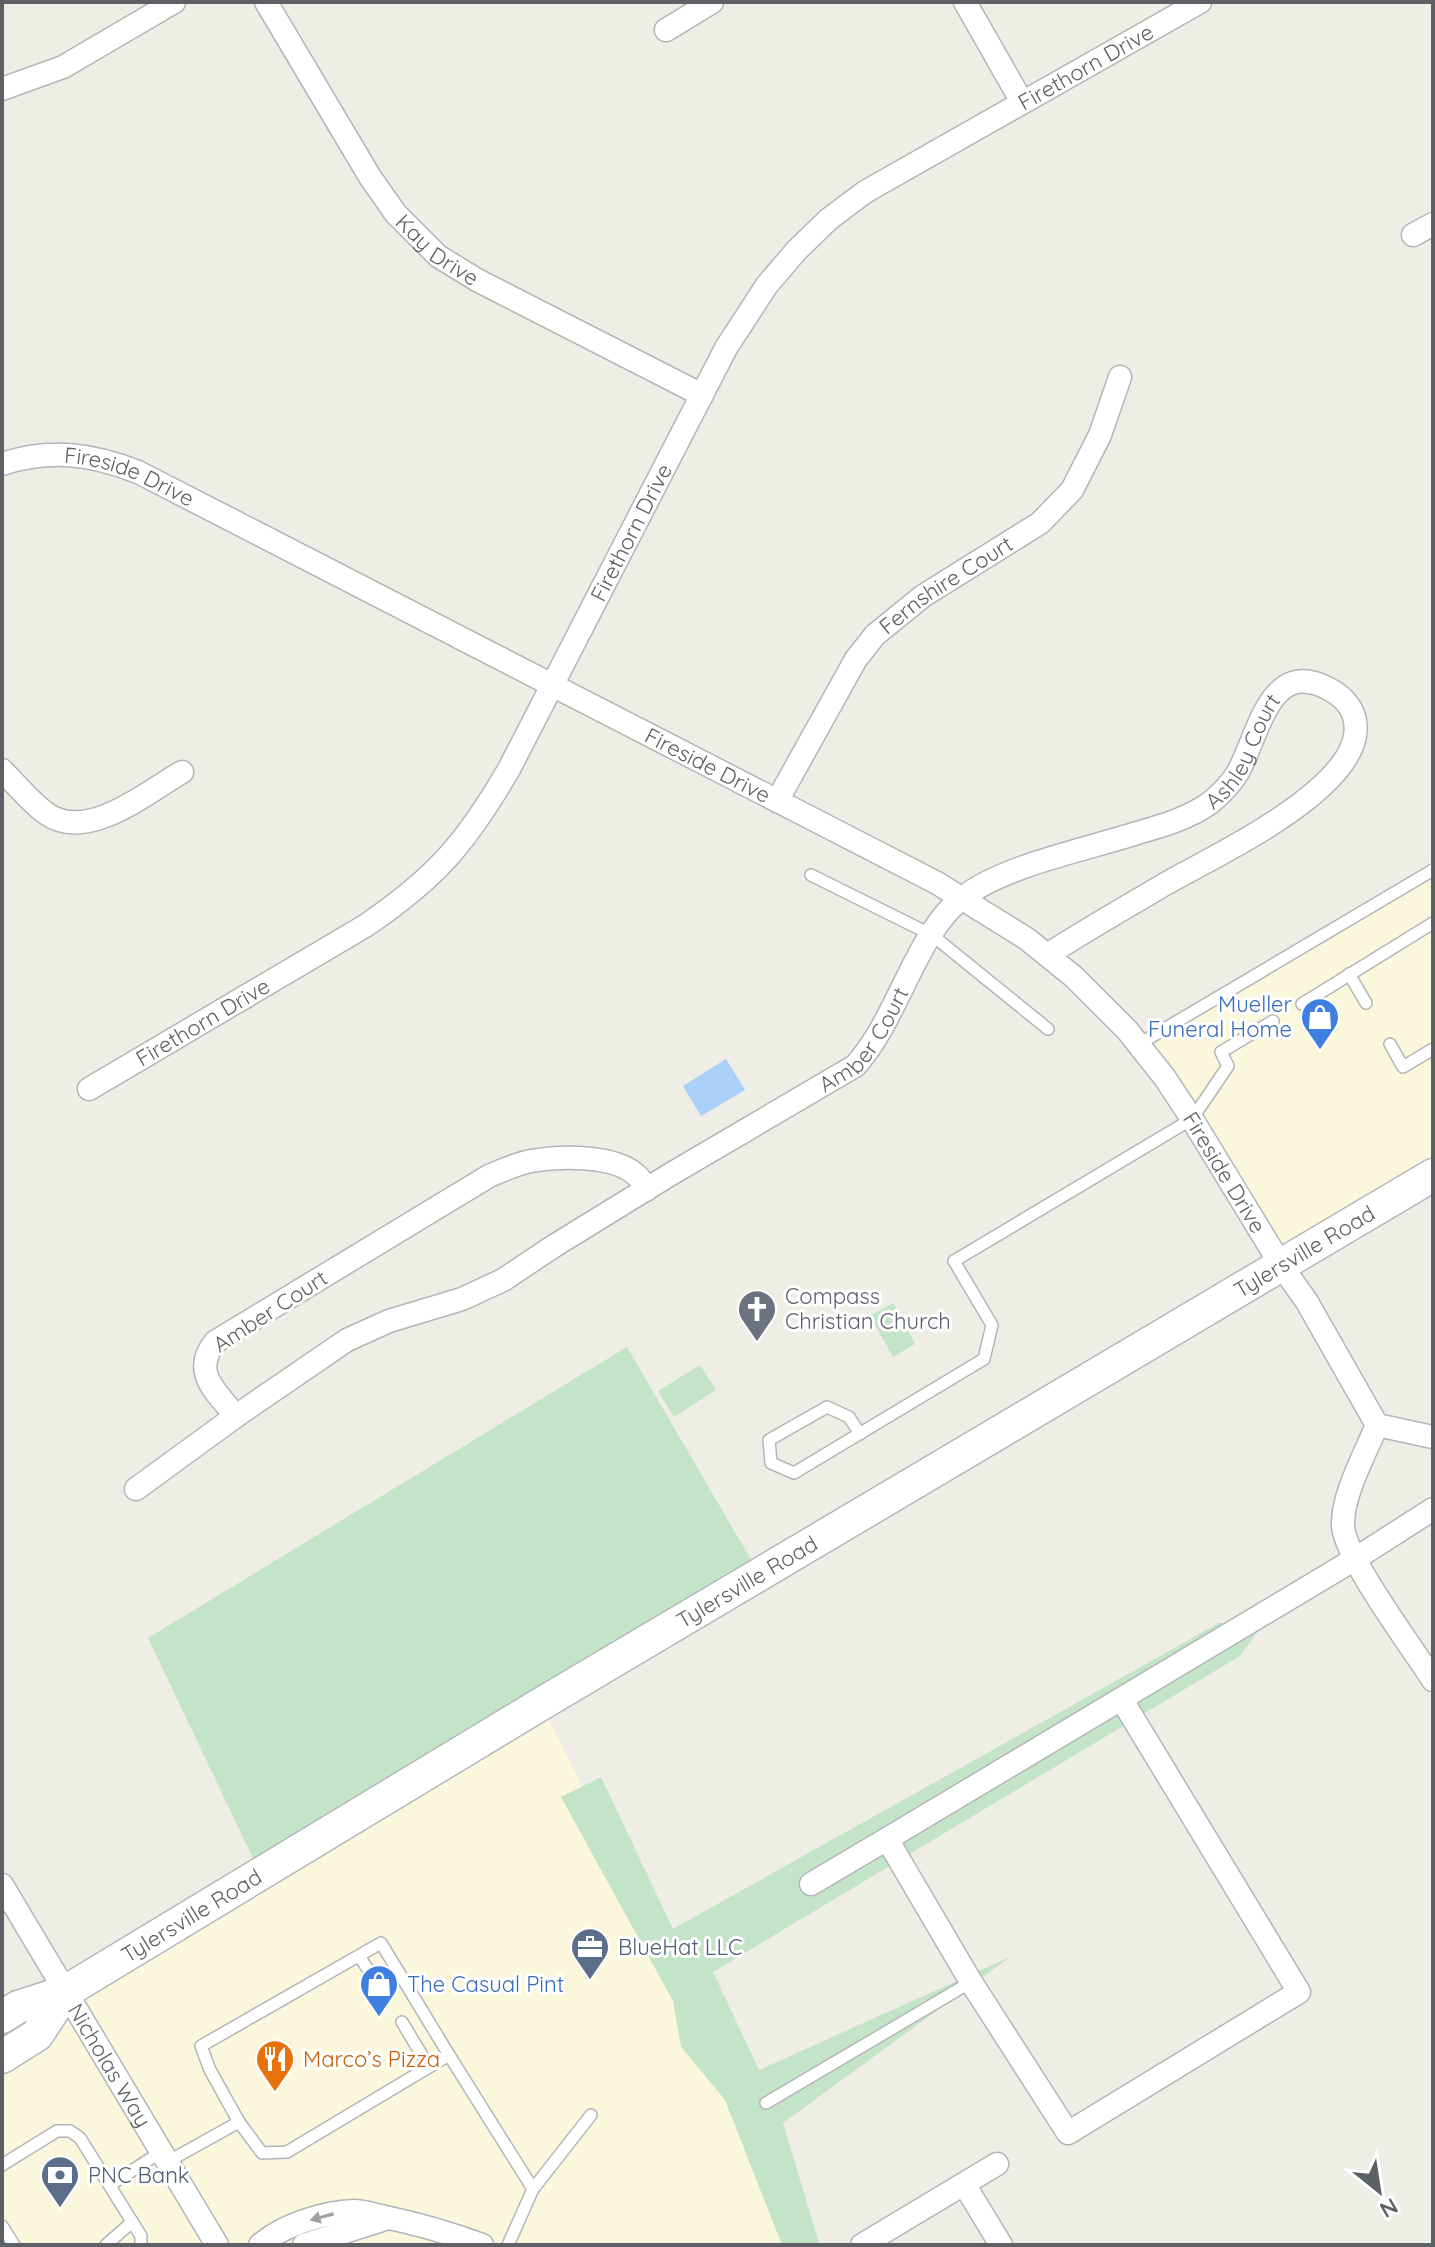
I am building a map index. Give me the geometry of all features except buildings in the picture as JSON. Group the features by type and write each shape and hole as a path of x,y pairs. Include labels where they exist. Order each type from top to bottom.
{"main road":[{"name":"Tylersville Road","path":"2,2017 18,2007 65,1992 541,1704 1433,1175"},
{"name":"Tylersville Road","path":"2,2057 37,2035 65,1992"}],"street":[{"path":"2,89 63,67 174,2"},
{"name":"Kay Drive","path":"266,2 370,177 416,236 450,265 702,395"},
{"path":"666,30 712,2"},
{"path":"965,2 1022,102"},
{"name":"Firethorn Drive","path":"89,1089 365,926 438,870 469,834 509,769 741,322 796,251 829,219 891,176 1200,2"},
{"name":"Fernshire Court","path":"777,801 848,673 875,635 923,596 1040,523 1072,490 1100,435 1120,377"},
{"name":"Fireside Drive","path":"2,464 52,453 110,461 138,472 962,898 1027,939 1074,977 1139,1044 1192,1119 1307,1302 1377,1425"},
{"name":"Ashley Court","path":"962,898 1010,873 1166,824 1207,805 1238,772 1270,702 1279,690 1292,683 1322,685 1347,702 1355,716 1357,730 1353,745 1337,771 1316,793 1278,819 1047,955"},
{"path":"2,770 47,814 74,824 104,817 182,772"},
{"name":"Amber Court","path":"646,1190 643,1182 626,1168 593,1158 532,1161 489,1176 215,1342 205,1354 203,1369 209,1383 236,1416 347,1340 389,1321 462,1299 503,1280 646,1190 855,1066 874,1042 932,935 948,911 962,898"},
{"path":"136,1489 236,1416"},
{"path":"1433,1437 1377,1425 1345,1504 1342,1527 1355,1559 1433,1680"},
{"path":"811,1884 1122,1700 1433,1509"},
{"path":"887,1839 971,1982 1068,2133 1299,1992 1122,1700"},
{"name":"Nicholas Way","path":"2,1885 217,2245"},
{"path":"862,2245 997,2164"},
{"path":"964,2184 1001,2245"},
{"path":"260,2245 304,2222 357,2211 447,2231 482,2245"},
{"path":"304,2245 389,2218"}],"lane":[{"path":"1139,1044 1433,870"},
{"path":"811,875 932,935 1048,1029"},
{"path":"1302,1004 1433,923"},
{"path":"1349,974 1366,1003"},
{"path":"860,1434 849,1417 827,1407 769,1440 771,1463 794,1473 860,1434 984,1359 992,1325 954,1261 1192,1119 1228,1066 1221,1052 1273,1021"},
{"path":"1390,1044 1403,1067 1433,1049"},
{"path":"449,2055 287,2152 262,2153 239,2122 210,2070 201,2046 381,1943 533,2189"},
{"path":"359,1956 386,1997"},
{"path":"766,2103 971,1982"},
{"path":"402,2022 429,2067"},
{"path":"508,2245 533,2189 591,2115"},
{"path":"110,2185 239,2122"},
{"path":"2,2165 57,2131 70,2131 80,2138 110,2185 141,2236 141,2245"},
{"path":"106,2245 132,2222"},
{"path":"2,2226 14,2245"}],"shaded area":[{"path":"1433,870 1433,1175 1281,1265 1139,1044"},
{"path":"541,1704 809,2245 2,2245 2,2057 65,1992"}],"green space":[{"path":"893,1303 915,1344 893,1357 870,1316"},
{"path":"627,1347 760,1575 261,1875 148,1638"},
{"path":"700,1365 716,1390 674,1417 658,1391"},
{"path":"1219,1623 1264,1623 1240,1656 713,1972 759,2070 1010,1957 783,2123 819,2243 782,2245 725,2100 681,2047 673,2001 561,1797 601,1777 673,1929"}],"water":[{"path":"726,1059 745,1090 701,1116 683,1086"}],"place":[{"name":"Mueller Funeral Home","path":"1320,1051"},
{"name":"Compass Christian Church","path":"757,1343"},
{"name":"BlueHat LLC","path":"590,1981"},
{"name":"The Casual Pint","path":"379,2018"},
{"name":"Marco’s Pizza","path":"275,2093"},
{"name":"PNC Bank","path":"60,2209"}]}
